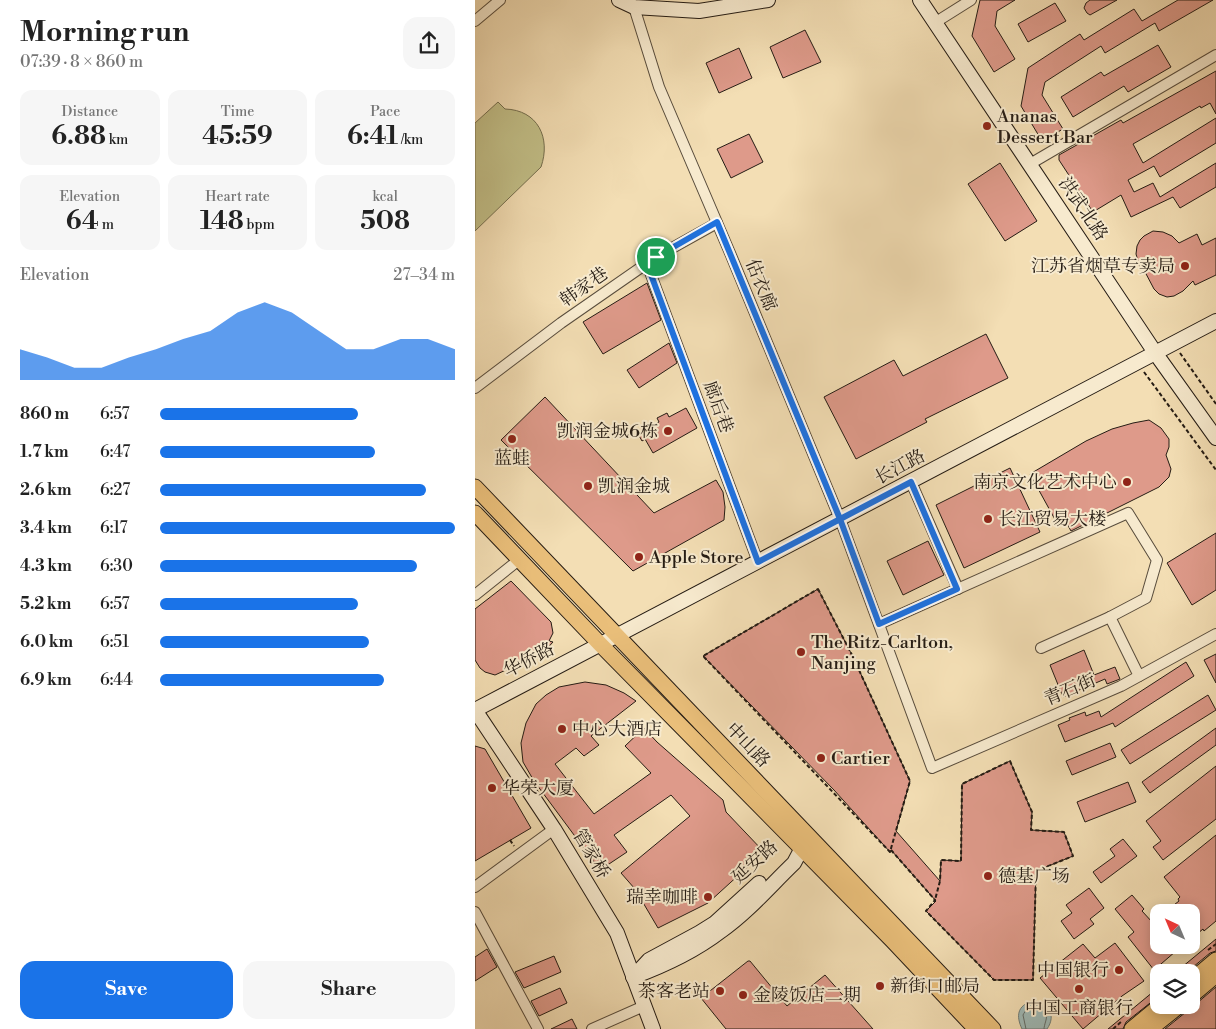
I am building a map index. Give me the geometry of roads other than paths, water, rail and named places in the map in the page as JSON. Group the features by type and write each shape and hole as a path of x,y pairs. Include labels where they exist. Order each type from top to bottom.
{"main road":[{"path":"619,0 634,6 699,11 768,0"},
{"name":"洪武北路","path":"921,0 1156,354 1216,438"},
{"name":"长江路","path":"600,644 1216,321"},
{"name":"中山路","path":"475,487 993,1029"},
{"name":"中山路","path":"475,513 600,644 892,940 976,1029"},
{"name":"华侨路","path":"475,710 600,644"},
{"name":"管家桥","path":"475,710 554,829 617,933 653,1029"},
{"name":"延安路","path":"633,977 649,960 715,923 787,856 802,848"},
{"path":"1200,973 1216,960"},
{"path":"1200,988 1216,975"},
{"path":"1132,1029 1150,1014"},
{"path":"1150,1029 1169,1014"}],"street":[{"path":"475,20 500,0"},
{"path":"935,22 971,0"},
{"name":"估衣廊","path":"634,6 659,87 840,519 932,768"},
{"path":"1030,164 1216,55"},
{"name":"韩家巷","path":"475,388 561,323 647,264 717,222"},
{"name":"廊后巷","path":"647,264 758,562"},
{"path":"911,482 957,589"},
{"path":"879,624 1128,513 1157,560 1146,598 1110,617 1041,648"},
{"path":"475,594 520,559"},
{"path":"1110,617 1139,676"},
{"name":"青石街","path":"932,768 1121,686 1216,634"},
{"path":"475,887 554,829"},
{"path":"475,912 538,1029"},
{"path":"592,1029 643,1006"}],"water":[{"path":"1032,1001 1043,1003 1049,1010 1051,1019 1047,1029 1022,1029 1019,1012 1023,1006"}],"place":[{"name":"Ananas Dessert Bar","path":"987,126"},
{"name":"江苏省烟草专卖局","path":"1185,266"},
{"name":"凯润金城6栋","path":"668,431"},
{"name":"蓝蛙","path":"512,439"},
{"name":"南京文化艺术中心","path":"1127,482"},
{"name":"凯润金城","path":"588,486"},
{"name":"长江贸易大楼","path":"988,519"},
{"name":"Apple Store","path":"639,557"},
{"name":"The Ritz-Carlton, Nanjing","path":"801,652"},
{"name":"中心大酒店","path":"562,729"},
{"name":"Cartier","path":"821,758"},
{"name":"华荣大厦","path":"492,788"},
{"name":"德基广场","path":"988,876"},
{"name":"瑞幸咖啡","path":"708,897"},
{"name":"中国银行","path":"1119,970"},
{"name":"新街口邮局","path":"880,986"},
{"name":"中国工商银行","path":"1079,989"},
{"name":"茶客老站","path":"720,991"},
{"name":"金陵饭店二期","path":"743,995"}]}
